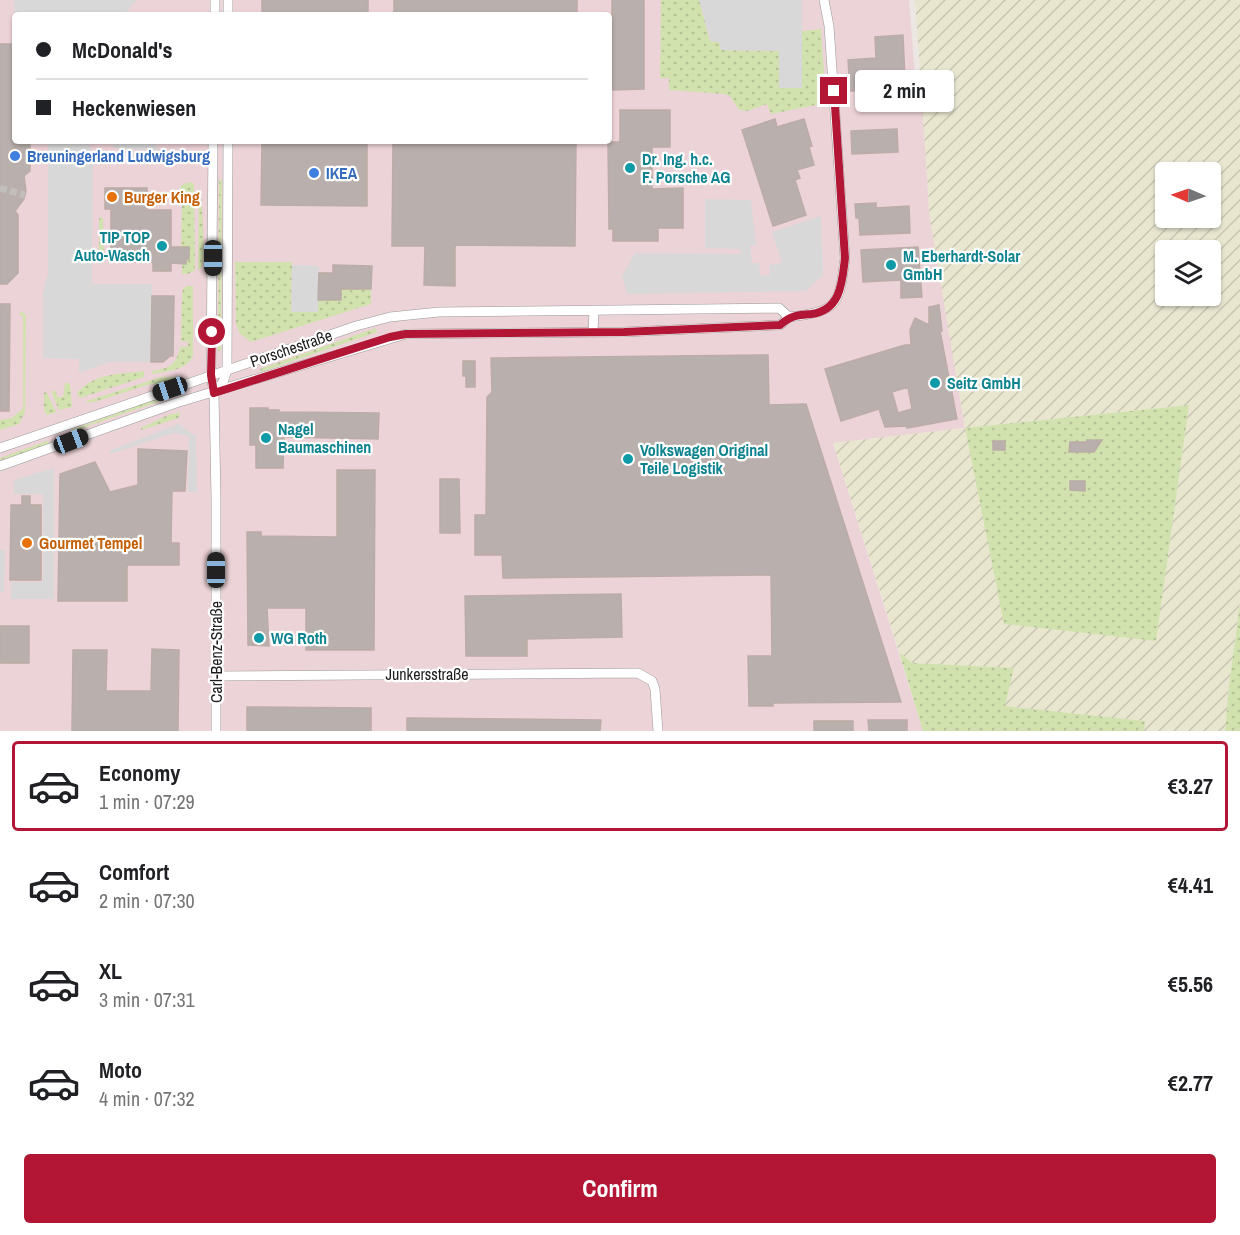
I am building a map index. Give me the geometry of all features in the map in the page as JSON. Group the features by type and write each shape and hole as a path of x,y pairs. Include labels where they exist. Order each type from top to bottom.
{"street":[{"path":"789,316 820,313 835,303 842,282 845,258 830,26 824,0"},
{"name":"Carl-Benz-Straße","path":"213,144 211,375 214,393 216,731"},
{"path":"214,393 223,382 227,370 228,144"},
{"name":"Porschestraße","path":"0,448 390,316 440,312 779,308 789,316 780,325 594,332 406,334 390,337 176,404 0,466"},
{"path":"594,310 594,332"},
{"name":"Junkersstraße","path":"217,676 638,673 652,681 656,689 658,731"}],"shaded area":[{"path":"0,0 909,0 917,101 922,101 929,209 965,428 833,443 923,731 0,731"},
{"path":"14,0 137,0 127,12 14,12"},
{"path":"699,0 802,0 802,88 779,88 779,51 721,50 719,42 711,41"},
{"path":"915,0 1240,0 1240,603 1225,731 1144,731 1144,721 1005,706 1014,668 912,663 899,652 833,443 965,428 930,220","holes":["1188,405 1173,520 1155,641 965,428"]},
{"path":"48,144 90,144 93,158 92,284 152,284 151,362 110,362 79,373 79,359 43,358 43,293 48,273"},
{"path":"112,144 155,144 159,150 117,149"},
{"path":"705,199 751,200 756,245 750,246 752,263 759,263 760,276 770,275 769,265 782,263 772,232 821,216 823,275 806,291 627,294 622,276 635,253 741,254 740,249 705,248"},
{"path":"292,265 319,266 318,312 291,312"},
{"path":"178,424 196,436 197,492 188,492 189,436 174,433 111,454 109,451"},
{"path":"54,468 54,599 11,599 11,582 43,582 43,494 14,494 14,480"},
{"path":"0,550 5,550 4,592 0,592"}],"green space":[{"path":"661,0 699,0 710,41 719,42 721,50 779,51 780,88 802,88 802,31 821,29 826,103 771,114 767,104 748,111 739,110 730,96 724,94 669,90 669,78 660,78"},
{"path":"219,180 222,180 221,350 218,351"},
{"path":"191,182 194,184 195,270 182,274 182,264 189,258 189,248 181,247 182,205 178,194 183,184"},
{"path":"199,188 203,252 202,267 198,270"},
{"path":"99,218 103,218 104,261 99,261"},
{"path":"235,262 292,262 291,311 318,300 341,300 341,289 371,289 371,304 251,342 240,334 236,324"},
{"path":"193,286 193,356 186,365 152,374 152,371 171,365 177,358 180,347 188,347 188,341 181,341 182,294 183,289"},
{"path":"20,312 26,316 25,412 19,424 0,430 0,420 12,418 23,408 23,316 19,314"},
{"path":"376,328 377,332 261,372 260,369"},
{"path":"144,371 144,377 80,398 77,393 84,386 99,378"},
{"path":"161,377 174,377 177,381 147,385 86,403 87,401"},
{"path":"65,383 70,385 72,407 59,410 51,391 56,391 57,397 63,397"},
{"path":"178,391 178,395 72,433 71,430"},
{"path":"44,392 47,393 56,412 47,415 44,410"},
{"path":"1189,405 1156,641 1004,624 965,428"},
{"path":"180,412 179,418 141,430 168,415"},
{"path":"47,441 50,443 0,460 0,458"},
{"path":"1240,603 1240,731 1225,731 1229,686"},
{"path":"899,652 912,663 1014,668 1005,706 1145,721 1144,731 923,731"}],"building":[{"path":"262,0 368,0 368,12 262,12"},
{"path":"394,0 577,0 577,12 394,12"},
{"path":"612,0 644,0 644,89 612,90"},
{"path":"903,35 906,102 883,103 883,90 850,91 848,60 876,58 875,37"},
{"name":"Breuningerland Ludwigsburg","path":"0,44 12,44 12,144 30,144 30,171 24,176 26,191 24,199 15,211 18,215 18,273 7,284 0,284"},
{"name":"Dr. Ing. h.c. F. Porsche AG","path":"620,110 670,110 670,147 652,147 652,189 683,188 683,228 658,228 658,241 613,241 613,229 609,229 608,144 620,142"},
{"name":"Dr. Ing. h.c. F. Porsche AG","path":"775,119 777,127 804,119 812,146 809,147 814,165 797,170 800,178 795,180 806,215 773,226 742,130"},
{"path":"897,129 898,152 852,154 851,131"},
{"name":"IKEA","path":"262,144 367,144 367,206 261,205"},
{"path":"393,144 576,144 575,246 455,245 455,286 424,285 425,246 392,246"},
{"path":"105,188 147,188 147,210 171,210 171,247 189,247 189,259 186,259 186,264 171,263 171,271 153,271 153,262 111,262 111,209 105,209"},
{"path":"876,203 876,208 909,206 910,233 860,235 855,204"},
{"name":"M. Eberhardt-Solar GmbH","path":"918,247 922,297 901,298 901,280 863,282 861,250"},
{"path":"333,265 372,266 371,289 341,289 341,300 318,300 319,273 333,273"},
{"path":"152,296 174,296 173,356 163,362 151,362"},
{"path":"0,304 10,304 9,411 0,411"},
{"path":"939,305 942,331 940,331 957,419 907,428 907,426 885,427 879,409 841,421 825,369 911,345 910,330 915,318 929,325 929,307","holes":["908,387 912,409 898,413 892,392"]},
{"name":"Volkswagen Original Teile Logistik","path":"768,355 769,405 806,404 901,702 773,703 773,706 749,706 748,656 772,656 771,575 503,578 502,555 475,555 475,515 486,515 487,397 492,392 491,358"},
{"path":"463,361 475,361 475,387 466,387"},
{"name":"Nagel Baumaschinen","path":"250,408 268,408 268,410 279,410 279,412 379,413 378,439 284,437 283,468 256,468 256,445 250,445"},
{"path":"1087,440 1102,440 1094,452 1069,452 1070,442 1087,442"},
{"path":"993,441 1005,441 1005,450 993,450"},
{"path":"138,449 187,451 185,491 172,491 171,543 179,543 179,565 127,565 127,601 58,601 60,474 95,462 110,492 138,485"},
{"path":"337,470 375,470 374,650 306,650 306,608 267,608 269,646 248,645 247,532 261,532 261,536 337,537"},
{"path":"440,479 459,479 460,533 440,533"},
{"path":"1070,481 1085,481 1085,491 1070,490"},
{"path":"22,496 30,496 30,505 41,505 41,580 10,580 11,505 22,505"},
{"path":"621,594 622,637 527,639 527,656 466,656 465,596"},
{"path":"0,626 29,626 29,663 0,663"},
{"path":"152,649 179,650 178,731 72,731 73,650 107,650 106,691 151,691"},
{"path":"247,707 371,708 371,731 247,731"},
{"path":"407,718 601,720 600,731 407,731"},
{"path":"868,720 907,720 907,731 869,731"},
{"path":"814,721 853,721 853,731 814,731"}],"tunnel":[{"path":"0,188 25,195"}],"place":[{"name":"Breuningerland Ludwigsburg","path":"15,156"},
{"name":"Dr. Ing. h.c. F. Porsche AG","path":"630,168"},
{"name":"IKEA","path":"314,173"},
{"name":"Burger King","path":"112,197"},
{"name":"TIP TOP Auto-Wasch","path":"162,246"},
{"name":"M. Eberhardt-Solar GmbH","path":"891,265"},
{"name":"Seitz GmbH","path":"935,383"},
{"name":"Nagel Baumaschinen","path":"266,438"},
{"name":"Volkswagen Original Teile Logistik","path":"628,459"},
{"name":"Gourmet Tempel","path":"27,543"},
{"name":"WG Roth","path":"259,638"}],"route":[{"path":"212,332 211,375 214,393 390,337 406,334 624,332 780,325 789,316 820,313 835,303 842,282 845,258 834,91"}]}
